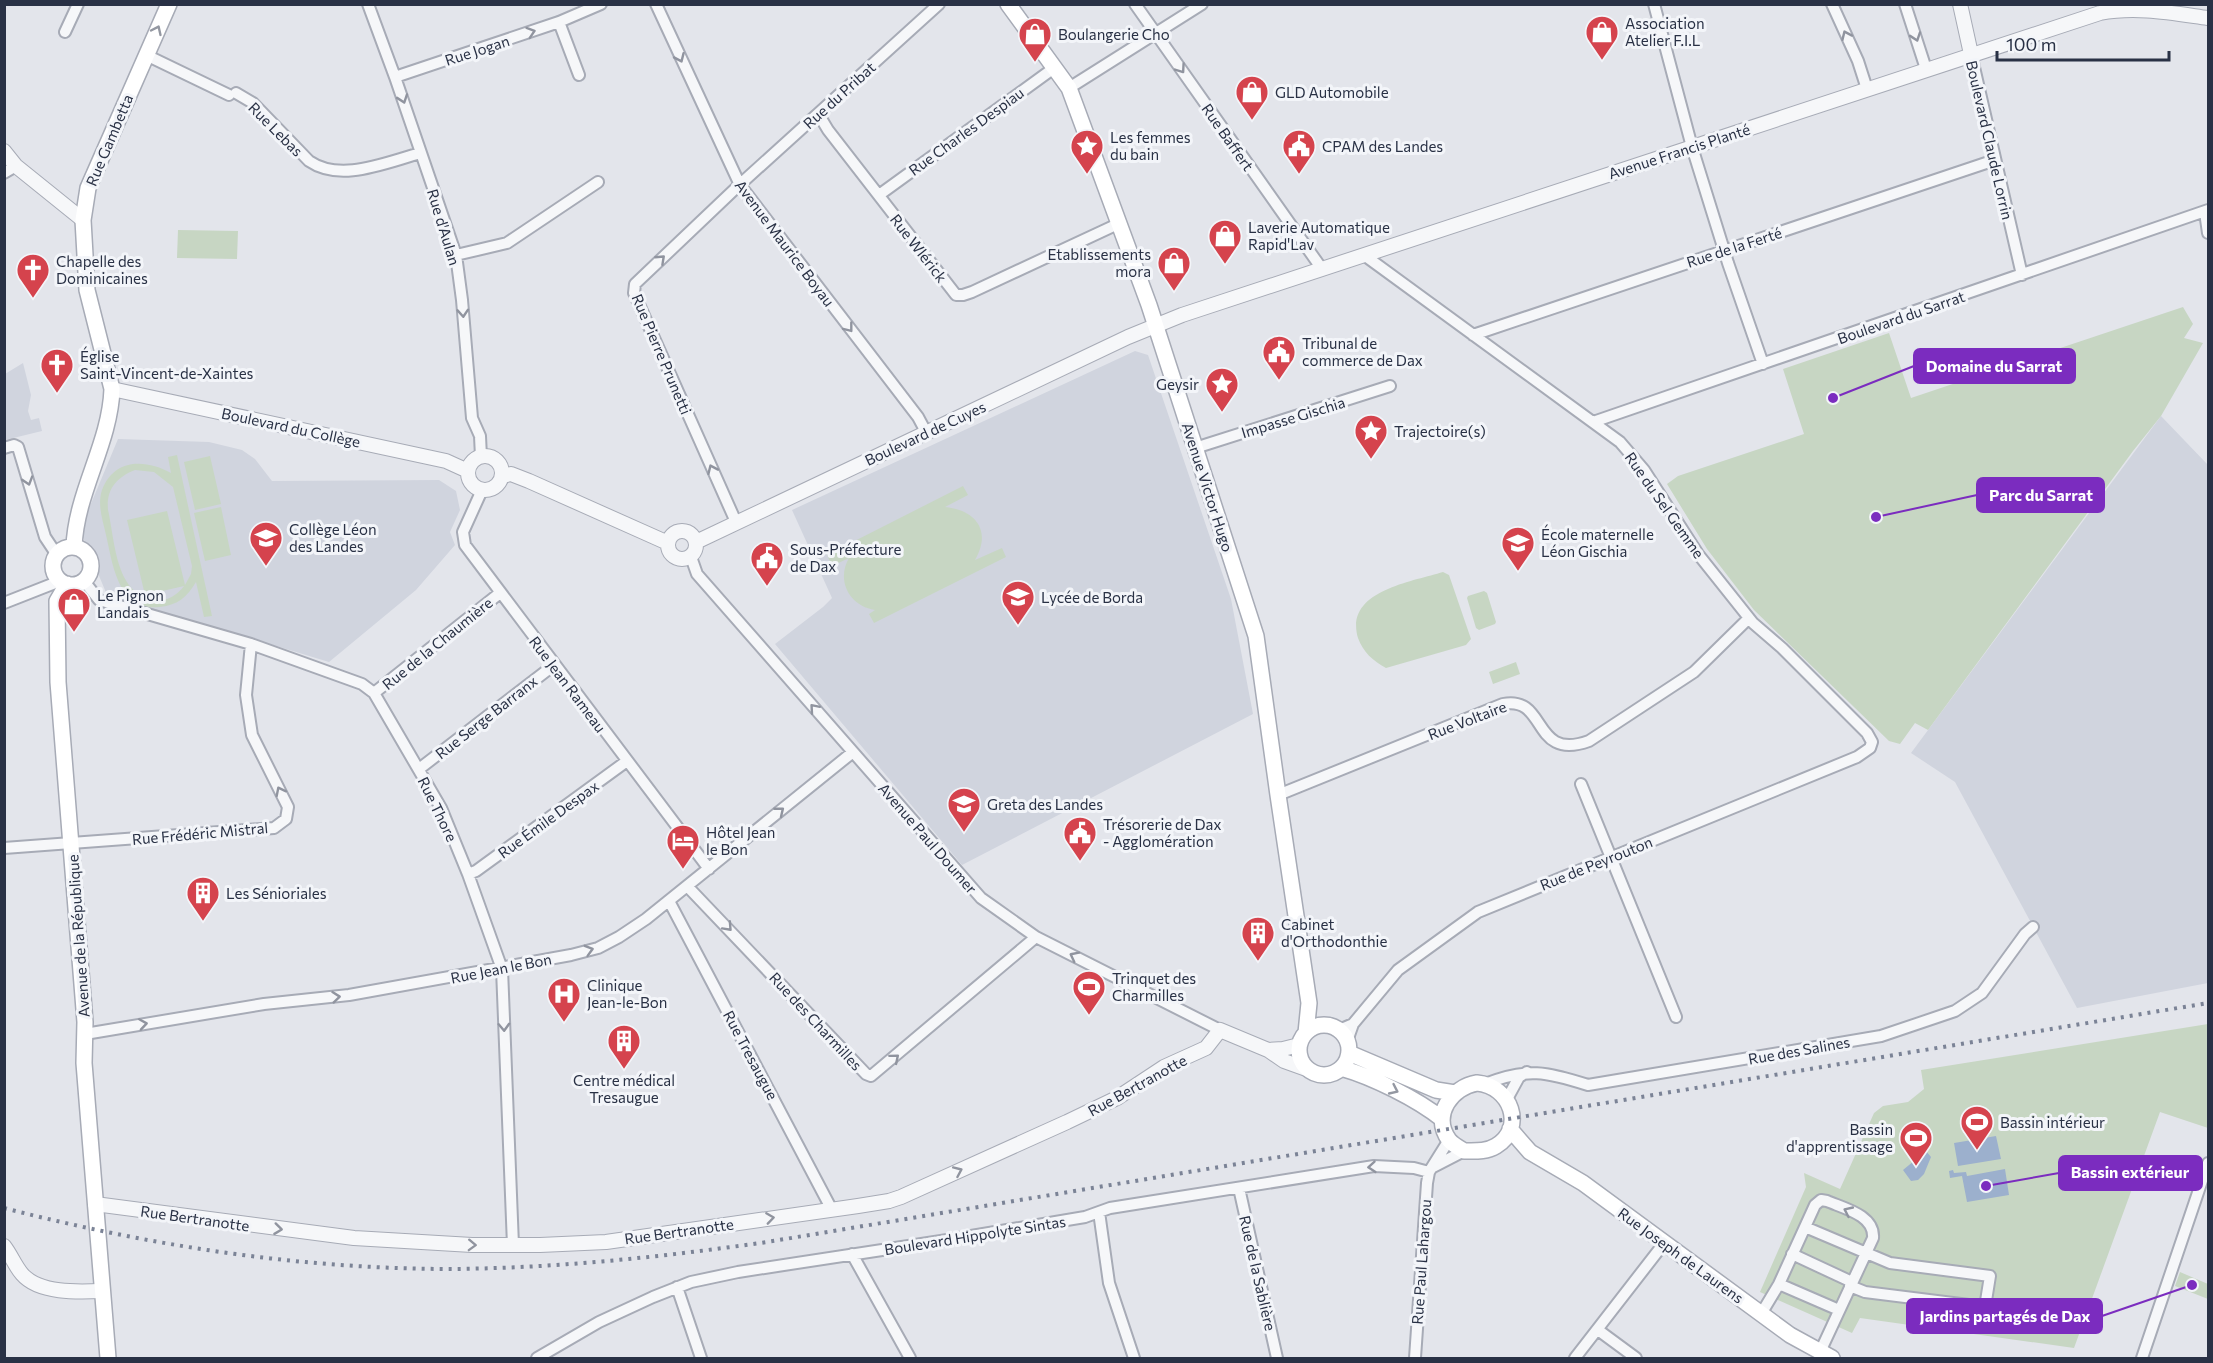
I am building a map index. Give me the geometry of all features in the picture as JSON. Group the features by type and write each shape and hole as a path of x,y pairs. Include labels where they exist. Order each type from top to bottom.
{"main road":[{"name":"Rue Gambetta","path":"112,389 87,290 83,220 88,188 169,4"},
{"name":"Avenue Victor Hugo","path":"1008,4 1069,88 1120,223 1155,325 1256,636 1309,1003 1303,1039"},
{"path":"74,547 78,513 108,421 112,389"},
{"path":"74,547 85,553 91,564 84,581 73,585 64,583 54,572 54,560 64,549 74,547"},
{"name":"Avenue de la République","path":"64,583 57,601 56,614 62,746 108,1359"},
{"path":"1309,1003 1343,1035 1436,1090 1455,1093"},
{"path":"1343,1035 1314,1026 1303,1039 1299,1055 1309,1070 1325,1075 1341,1068 1354,1072 1420,1103 1442,1119"},
{"path":"1341,1068 1343,1035"},
{"path":"1469,1084 1485,1084 1494,1087 1507,1099 1511,1113 1510,1129 1502,1142 1496,1146 1487,1150 1464,1151 1449,1140 1442,1119 1446,1104 1455,1093 1469,1084"},
{"name":"Rue Joseph de Laurens","path":"1510,1129 1530,1152 1583,1183 1790,1335 1826,1355"},
{"name":"Rue Joseph de Laurens","path":"1496,1146 1530,1152"}],"street":[{"path":"65,32 78,4"},
{"name":"Rue d'Aulan","path":"368,4 456,255 472,418 480,436 480,457"},
{"name":"Rue Jogan","path":"395,77 559,22 601,4"},
{"name":"Avenue Maurice Boyau","path":"656,4 740,185 918,417 926,432"},
{"name":"Rue du Pribat","path":"740,185 939,4"},
{"name":"Rue Baffert","path":"1135,4 1322,269"},
{"path":"1069,88 1202,4"},
{"path":"1654,4 1692,147 1724,251 1763,364"},
{"path":"1833,4 1858,61 1867,89"},
{"path":"1905,4 1926,69"},
{"name":"Boulevard Claude Lorrin","path":"1960,4 2022,275"},
{"name":"Avenue Francis Planté","path":"1155,325 2100,13 2119,9 2145,10 2208,18"},
{"path":"559,22 579,75"},
{"name":"Rue Lebas","path":"146,55 253,103 318,168 351,171 421,153"},
{"name":"Rue Charles Despiau","path":"879,195 1054,68"},
{"name":"Rue Wlérick","path":"819,114 828,130 956,295 972,292 1120,223"},
{"path":"4,151 10,170 83,220"},
{"name":"Rue de la Ferté","path":"1473,335 1995,160"},
{"path":"456,255 507,243 598,182"},
{"name":"Rue Pierre Prunetti","path":"736,522 634,288 638,281 740,185"},
{"path":"2206,211 2208,233"},
{"name":"Boulevard du Sarrat","path":"1593,422 2206,211"},
{"name":"Rue du Sel Gemme","path":"1364,255 1620,442 1644,470 1698,554 1749,618 1867,734 1872,742 1870,748"},
{"name":"Boulevard de Cuyes","path":"696,542 1155,325"},
{"name":"Impasse Gischia","path":"1196,447 1390,386"},
{"name":"Boulevard du Collège","path":"112,389 446,461 468,471"},
{"path":"4,448 14,445 18,447 45,537 57,555"},
{"path":"480,457 491,458 500,465 502,476 497,485 488,490 473,486 470,482 468,471 472,462 480,457"},
{"path":"502,476 511,474 529,481 668,543"},
{"name":"Rue Jean Rameau","path":"482,490 463,532 465,545 709,868"},
{"path":"682,531 691,534 696,542 696,550 691,557 682,560 670,553 668,543 673,535 682,531"},
{"name":"Avenue Paul Doumer","path":"691,557 697,574 981,898 1036,937 1220,1030 1268,1050 1284,1061 1309,1070"},
{"path":"84,581 99,600 251,644 362,684 374,693"},
{"path":"4,603 64,583"},
{"name":"Rue de la Chaumière","path":"374,693 500,593"},
{"name":"Rue Voltaire","path":"1278,795 1492,708 1513,702 1528,710 1561,746 1574,746 1588,741 1694,672 1749,618"},
{"name":"Rue Frédéric Mistral","path":"4,848 274,828 286,819 288,807 252,735 246,694 251,644"},
{"name":"Rue Serge Barranx","path":"419,769 554,665"},
{"name":"Rue Thore","path":"374,693 441,808 468,874 502,969 513,1245"},
{"name":"Rue de Peyrouton","path":"1343,1035 1398,970 1478,912 1610,856 1857,757 1870,748"},
{"name":"Rue Jean le Bon","path":"85,1034 264,1004 350,995 502,969 598,948 619,937 669,901 853,752"},
{"name":"Rue Émile Despax","path":"468,874 476,872 627,761"},
{"path":"1581,784 1676,1017"},
{"name":"Rue des Charmilles","path":"687,886 866,1074 871,1076 1036,937"},
{"name":"Rue Tresaugue","path":"669,901 832,1210"},
{"name":"Rue des Salines","path":"1485,1084 1514,1073 1527,1072 1564,1077 1588,1085 1881,1036 1955,1011 1982,993 2025,934 2033,927"},
{"name":"Rue Bertranotte","path":"95,1204 354,1238 472,1245 606,1242 832,1210 901,1197 1067,1122 1117,1098 1164,1067 1206,1048 1220,1030"},
{"path":"1268,1050 1283,1049 1303,1039"},
{"path":"1507,1099 1514,1085 1527,1072"},
{"name":"Rue Paul Lahargou","path":"1415,1359 1425,1196 1431,1170 1449,1140"},
{"path":"1431,1170 1464,1151"},
{"path":"2142,1359 2208,1163"},
{"name":"Boulevard Hippolyte Sintas","path":"537,1359 599,1322 677,1287 738,1272 1085,1217 1110,1208 1374,1166 1431,1170"},
{"name":"Rue de la Sablière","path":"1239,1188 1277,1359"},
{"path":"1761,1314 1779,1284 1815,1205 1821,1200 1827,1201 1866,1219 1874,1231 1873,1238 1839,1310 1826,1355"},
{"path":"1099,1212 1109,1283 1134,1359"},
{"path":"1792,1254 1865,1292 1985,1307 1990,1276 1890,1263 1805,1227"},
{"path":"1575,1359 1665,1242"},
{"path":"4,1246 21,1274 32,1283 46,1287 102,1291"},
{"path":"852,1254 910,1359"},
{"path":"1779,1284 1839,1310"},
{"path":"677,1287 701,1359"},
{"path":"1598,1330 1636,1359"}],"shaded area":[{"name":"Lycée de Borda","path":"1135,351 1148,355 1231,599 1253,714 962,865 775,644 832,598 792,510"},
{"path":"23,363 31,395 28,411 31,420 39,418 42,431 5,440 5,374"},
{"path":"2161,416 2208,465 2208,983 2077,1008 1955,782 1911,753"},
{"name":"Collège Léon des Landes","path":"118,439 209,442 242,450 255,459 272,481 439,480 456,491 460,510 450,532 455,545 416,590 329,662 107,595 80,530"}],"green space":[{"path":"178,230 238,231 237,259 177,258"},
{"path":"2183,307 2193,324 2184,338 2203,343 2161,416 1928,730 1915,723 1900,744 1889,741 1754,610 1707,549 1667,484 1678,476 1804,434 1783,369 1889,333 1911,398"},
{"path":"177,455 212,616 204,617 196,582 185,596 172,604 146,607 135,602 120,584 111,560 100,507 102,490 107,480 114,472 132,464 151,465 171,473 168,457","holes":["135,470 154,472 173,487 192,566 191,574 185,585 167,511 127,520 145,595 184,586 170,598 157,601 140,595 130,587 124,576 115,550 108,510 109,496 118,480"]},
{"path":"210,456 221,504 195,510 184,462"},
{"path":"963,486 968,495 945,507 965,512 978,524 982,540 975,560 1002,548 1006,557 874,623 869,614 875,610 858,603 847,591 844,575 849,558 832,566 827,555"},
{"path":"221,507 231,555 205,561 194,513"},
{"path":"1443,572 1449,575 1471,639 1466,645 1386,668 1369,656 1358,638 1356,622 1361,609 1370,599 1383,591"},
{"path":"1484,591 1487,593 1496,622 1479,630 1476,628 1467,598"},
{"path":"1516,662 1520,674 1493,684 1489,672"},
{"path":"2208,1024 2208,1128 2160,1112 2074,1348 1860,1318 1852,1333 1760,1292 1806,1187 1804,1173 1840,1189 1874,1113 1883,1106 1908,1102 1924,1089 1921,1070"},
{"path":"2180,1272 2208,1284 2208,1299 2175,1286"}],"water":[{"name":"Bassin intérieur","path":"1996,1136 2001,1159 1958,1166 1954,1143"},
{"name":"Bassin d'apprentissage","path":"1926,1151 1931,1157 1924,1174 1918,1180 1911,1181 1903,1170"},
{"path":"2005,1169 2009,1195 1967,1202 1962,1176 1950,1178 1949,1171 1966,1172 1967,1176"}],"railway":[{"path":"4,1208 59,1222 170,1244 282,1260 339,1265 452,1269 610,1261 767,1242 2208,1003"}],"place":[{"name":"Association Atelier F.I.L","path":"1602,61"},
{"name":"Boulangerie Cho","path":"1035,63"},
{"name":"GLD Automobile","path":"1252,121"},
{"name":"Les femmes du bain","path":"1087,175"},
{"name":"CPAM des Landes","path":"1299,175"},
{"name":"Laverie Automatique Rapid'Lav","path":"1225,265"},
{"name":"Etablissements mora","path":"1174,292"},
{"name":"Chapelle des Dominicaines","path":"33,299"},
{"name":"Tribunal de commerce de Dax","path":"1279,381"},
{"name":"Église Saint-Vincent-de-Xaintes","path":"57,394"},
{"name":"Domaine du Sarrat","path":"1833,398"},
{"name":"Geysir","path":"1222,413"},
{"name":"Trajectoire(s)","path":"1371,460"},
{"name":"Parc du Sarrat","path":"1876,517"},
{"name":"Collège Léon des Landes","path":"266,567"},
{"name":"École maternelle Léon Gischia","path":"1518,572"},
{"name":"Sous-Préfecture de Dax","path":"767,587"},
{"name":"Lycée de Borda","path":"1018,626"},
{"name":"Le Pignon Landais","path":"74,633"},
{"name":"Greta des Landes","path":"964,833"},
{"name":"Trésorerie de Dax - Agglomération","path":"1080,862"},
{"name":"Hôtel Jean le Bon","path":"683,870"},
{"name":"Les Sénioriales","path":"203,922"},
{"name":"Cabinet d'Orthodonthie","path":"1258,962"},
{"name":"Trinquet des Charmilles","path":"1089,1016"},
{"name":"Clinique Jean-le-Bon","path":"564,1023"},
{"name":"Centre médical Tresaugue","path":"624,1070"},
{"name":"Bassin intérieur","path":"1977,1151"},
{"name":"Bassin d'apprentissage","path":"1916,1167"},
{"name":"Bassin extérieur","path":"1986,1186"},
{"name":"Jardins partagés de Dax","path":"2192,1285"}]}
